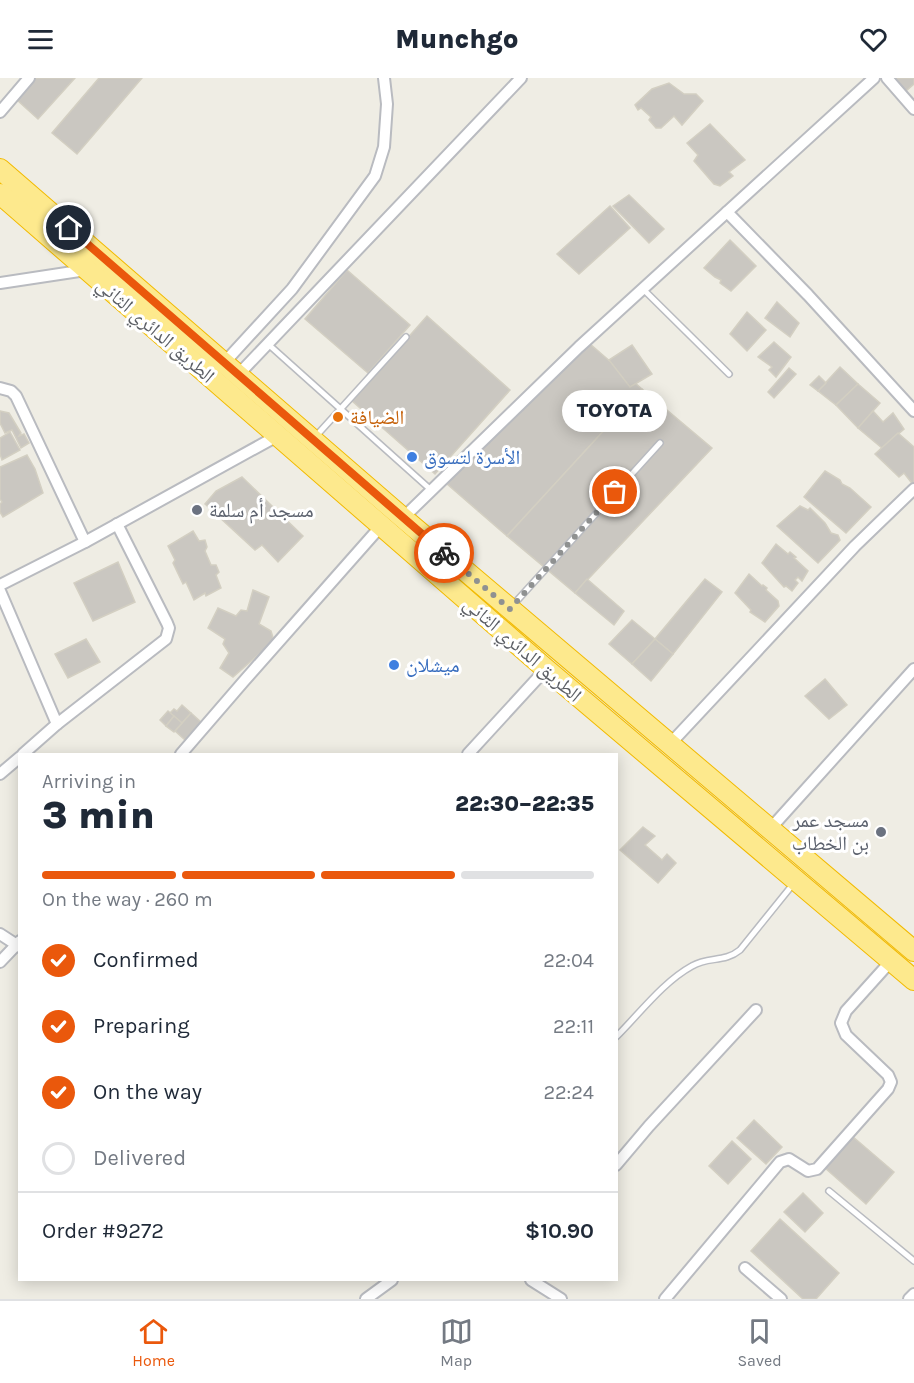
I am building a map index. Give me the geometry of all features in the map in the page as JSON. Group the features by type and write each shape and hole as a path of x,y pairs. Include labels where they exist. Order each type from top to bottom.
{"highway":[{"name":"الطريق الدائري الثاني","path":"0,169 403,518 914,951"},
{"name":"الطريق الدائري الثاني","path":"0,194 546,669 914,980"}],"street":[{"path":"0,112 29,78"},
{"path":"231,369 375,176 384,147 387,104 384,78"},
{"path":"231,369 268,344 520,78"},
{"path":"403,518 579,347 874,78"},
{"path":"886,78 914,109"},
{"path":"727,212 808,295 914,411"},
{"path":"0,283 87,270"},
{"path":"0,388 11,391 16,396 85,542"},
{"path":"0,585 85,542 277,436"},
{"path":"670,744 855,546 914,489"},
{"path":"24,753 57,724 166,639 167,623 117,524"},
{"path":"182,753 381,526"},
{"path":"0,591 57,724"},
{"path":"469,753 546,669"},
{"path":"771,828 914,669"},
{"path":"0,774 18,759"},
{"path":"0,934 18,944 0,962"},
{"path":"665,1299 780,1162 789,1159 808,1171 817,1170 888,1089 891,1082 888,1075 846,1035 841,1023 846,1011 891,961"},
{"path":"618,1163 756,1010"},
{"path":"745,1268 781,1299"},
{"path":"366,1299 378,1295 391,1281"},
{"path":"533,1281 561,1299"},
{"path":"909,1299 914,1294"}],"lane":[{"path":"643,289 729,374"},
{"path":"312,439 406,337"},
{"path":"268,344 431,490"},
{"path":"510,609 660,443"},
{"path":"618,1034 680,974 698,963 729,958 740,950 795,881"},
{"path":"829,1191 914,1261"}],"building":[{"path":"36,78 75,78 38,119 17,100"},
{"path":"99,78 142,78 77,154 52,133"},
{"path":"894,78 914,78 914,84 906,91"},
{"path":"669,83 684,94 696,94 703,101 682,125 674,116 661,128 656,128 649,120 651,117 641,108 638,110 635,105 652,89"},
{"path":"710,124 745,160 729,172 733,176 720,186 714,184 694,161 698,155 687,143"},
{"path":"629,195 664,229 649,243 613,206"},
{"path":"610,206 630,228 579,274 557,254"},
{"path":"730,240 756,266 731,291 720,283 721,280 704,268"},
{"path":"347,270 410,325 368,373 305,319"},
{"path":"777,302 799,323 790,337 765,318"},
{"path":"747,312 766,330 747,351 730,334"},
{"path":"427,316 510,390 435,474 352,401"},
{"path":"582,337 642,389 507,536 447,484"},
{"path":"774,342 791,357 776,377 769,370 772,367 758,357"},
{"path":"632,345 652,374 630,387 609,360"},
{"path":"840,367 858,384 836,405 818,391"},
{"path":"789,368 796,374 774,398 768,392"},
{"path":"819,376 826,383 818,391 810,385"},
{"path":"858,384 880,403 858,428 836,405"},
{"path":"642,389 712,448 575,593 507,536"},
{"path":"0,411 9,413 21,433 19,436 24,434 29,443 21,448 12,430 5,433 0,423"},
{"path":"873,411 883,422 893,413 904,429 882,448 858,428"},
{"path":"10,432 20,450 2,460 0,438"},
{"path":"898,433 914,447 914,486 904,473 899,477 875,454"},
{"path":"27,455 35,469 43,493 3,517 0,512 2,502 0,499 0,467"},
{"path":"825,471 840,480 871,507 846,533 804,497"},
{"path":"242,477 303,536 278,562 262,545 255,550 205,504 216,491"},
{"path":"800,506 808,510 810,508 825,523 831,533 838,535 840,540 818,563 777,526"},
{"path":"193,531 199,541 205,540 207,547 205,551 211,565 216,565 219,572 216,575 221,588 206,596 205,593 194,600 186,582 183,584 168,546"},
{"path":"776,544 788,554 790,552 796,557 794,558 808,571 802,581 798,577 795,580 798,583 792,591 784,587 762,563"},
{"path":"118,562 135,602 93,621 74,583"},
{"path":"749,574 767,588 766,590 778,601 779,606 765,622 750,612 751,610 735,593"},
{"path":"587,579 624,611 614,625 575,593"},
{"path":"705,579 722,592 673,654 655,639"},
{"path":"253,590 269,597 259,624 271,631 274,641 233,677 220,668 229,653 223,644 225,639 208,628 218,608 236,616 241,610 247,611"},
{"path":"632,620 655,639 632,664 609,644"},
{"path":"86,639 100,662 68,678 55,654"},
{"path":"655,639 673,654 651,681 632,664"},
{"path":"825,679 847,705 829,719 805,696"},
{"path":"182,705 191,713 182,723 170,713 174,709 177,711"},
{"path":"168,711 174,716 166,726 160,720"},
{"path":"191,713 201,722 185,740 175,731"},
{"path":"174,716 182,723 174,732 166,726"},
{"path":"643,827 655,836 645,845 662,860 667,854 676,863 658,883 620,850"},
{"path":"754,1120 782,1147 766,1164 737,1138"},
{"path":"852,1136 894,1172 866,1204 825,1168"},
{"path":"732,1141 751,1159 728,1184 709,1166"},
{"path":"803,1193 823,1213 805,1232 784,1212"},
{"path":"780,1219 839,1273 816,1299 803,1299 751,1251"}],"way so far":[{"path":"444,553 510,609 615,492"}],"place":[{"name":"الضيافة","path":"338,417"},
{"name":"الأسرة لتسوق","path":"412,457"},
{"name":"TOYOTA","path":"615,492"},
{"name":"مسجد أم سلمة","path":"197,510"},
{"name":"ميشلان","path":"394,665"},
{"name":"مسجد عمر بن الخطاب","path":"881,832"}],"route":[{"path":"69,228 444,553"}]}
